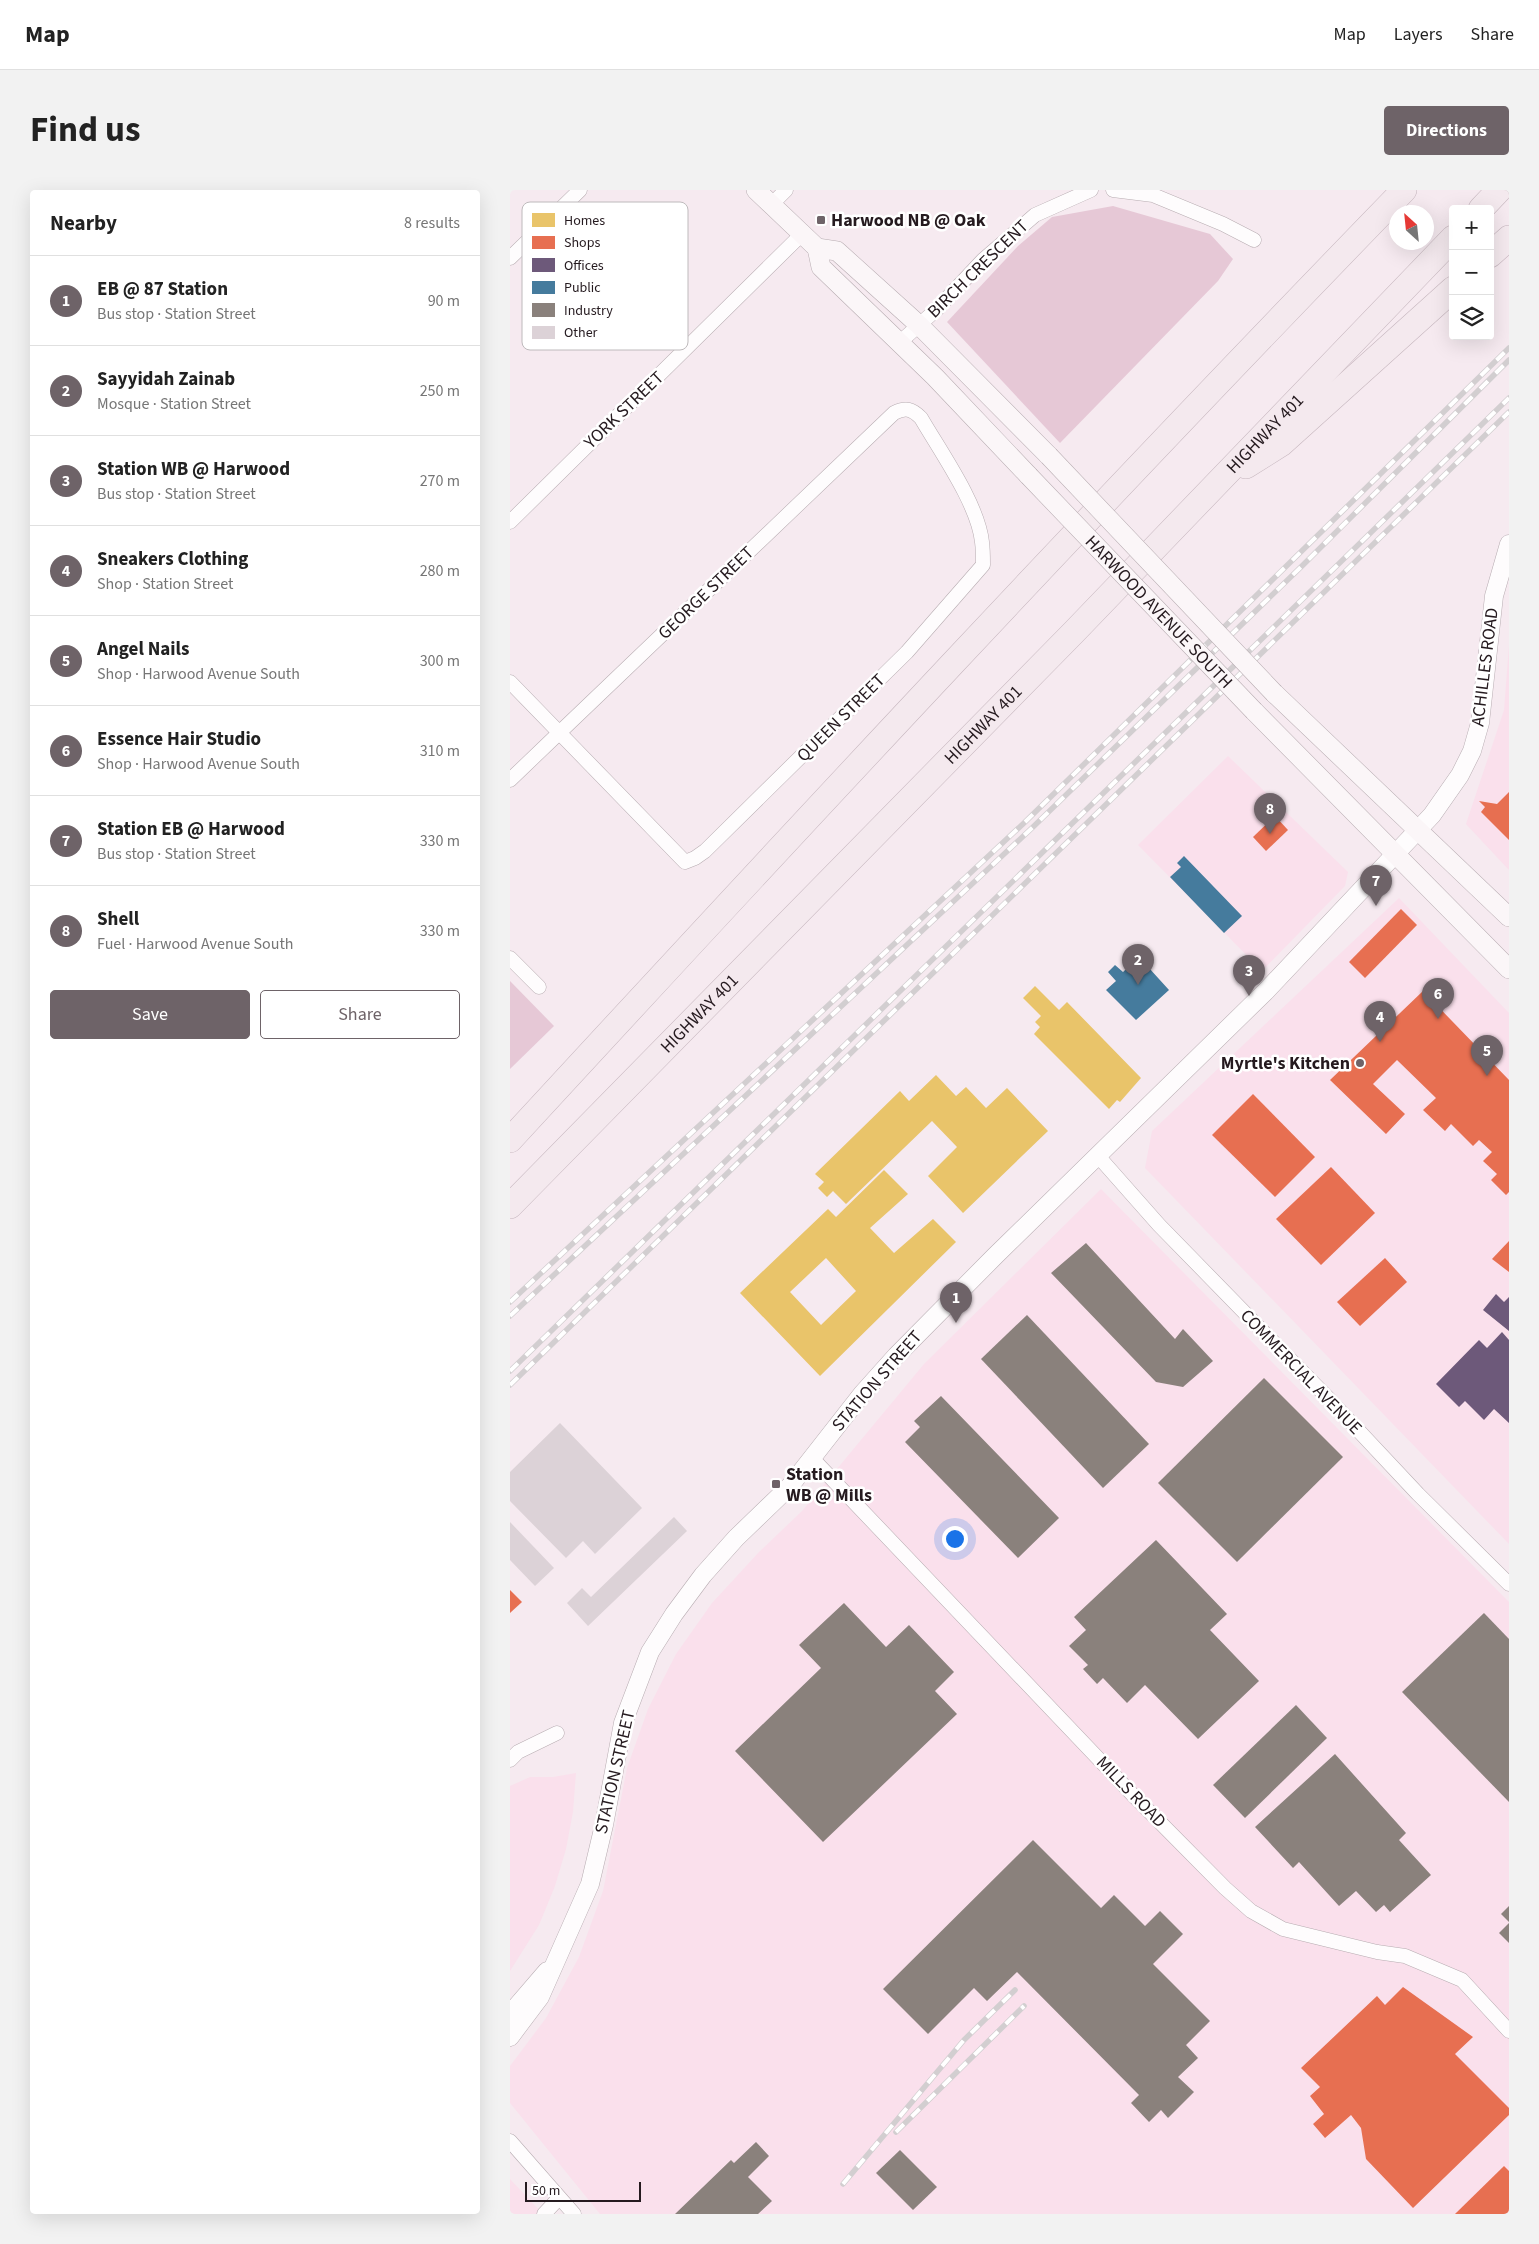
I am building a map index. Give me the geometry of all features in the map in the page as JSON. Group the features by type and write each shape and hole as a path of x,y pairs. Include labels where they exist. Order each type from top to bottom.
{"highway":[{"path":"510,1140 851,770 1186,415 1404,190"},
{"path":"1485,205 1499,190"},
{"path":"1494,251 1509,238"},
{"name":"HIGHWAY 401","path":"510,1206 1214,486 1449,242"},
{"path":"1214,486 1281,444 1449,293"}],"main road":[{"name":"HARWOOD AVENUE SOUTH","path":"756,190 817,248 837,251 919,325 1049,456 1274,693 1417,832 1509,917"},
{"name":"HARWOOD AVENUE SOUTH","path":"817,248 821,267 935,377 1254,711 1509,969"}],"street":[{"path":"568,202 580,190"},
{"path":"771,204 786,190"},
{"name":"BIRCH CRESCENT","path":"898,343 937,309 984,260 1035,215 1090,190"},
{"path":"1113,190 1153,195 1223,224 1254,240"},
{"name":"YORK STREET","path":"688,346 802,234"},
{"path":"510,258 522,246"},
{"name":"YORK STREET","path":"510,522 684,350"},
{"name":"QUEEN STREET","path":"559,733 685,862 705,851 907,652 984,565 982,540 966,497 921,418 913,410 903,408"},
{"name":"GEORGE STREET","path":"510,780 887,420 903,408"},
{"name":"ACHILLES ROAD","path":"1396,855 1417,832 1460,775 1472,750 1480,723 1494,596 1509,544"},
{"path":"510,682 559,733"},
{"name":"STATION STREET","path":"510,2037 540,1998 590,1884 604,1825 623,1723 650,1652 674,1614 703,1575 736,1538 790,1486 862,1394 896,1356 1266,991 1396,855"},
{"path":"510,958 538,987"},
{"name":"COMMERCIAL AVENUE","path":"1098,1156 1159,1225 1327,1396 1418,1494 1509,1584"},
{"name":"MILLS ROAD","path":"812,1458 1126,1787 1225,1888 1251,1911 1282,1929 1377,1952 1405,1956 1462,1980 1509,2031"},
{"path":"510,1760 518,1752 557,1733"},
{"name":"STATION STREET","path":"510,2014 555,1961"},
{"path":"510,2141 574,2214"},
{"path":"544,2214 559,2198"}],"shaded area":[{"path":"1113,206 1210,234 1233,259 1218,281 1060,443 947,322 1018,246 1052,217"},
{"path":"1509,645 1509,870 1466,824 1504,710"},
{"path":"1228,756 1348,872 1345,886 1262,971 1138,845"},
{"path":"1399,898 1509,1013 1509,1544 1145,1168 1152,1131"},
{"path":"510,981 554,1026 510,1069"},
{"path":"1101,1189 1509,1602 1509,2214 600,2214 510,2103 510,2066 546,2018 579,1957 603,1891 627,1768 648,1709 676,1654 712,1603 759,1552 802,1511 924,1364"},
{"path":"576,1773 573,1812 566,1849 555,1886 539,1925 510,1971 510,1786 530,1777 553,1777"},
{"path":"510,2179 543,2214 510,2214"}],"building: Homes":[{"path":"1035,986 1059,1010 1067,1002 1141,1078 1120,1102 1117,1100 1109,1109 1034,1034 1040,1027 1035,1022 1041,1016 1023,998"},
{"path":"936,1075 956,1096 966,1087 986,1108 1007,1088 1048,1131 963,1213 928,1176 957,1147 932,1121 846,1204 833,1191 827,1197 818,1188 824,1182 815,1174 900,1091 909,1101"},
{"path":"884,1170 908,1194 870,1228 894,1253 933,1219 956,1242 820,1376 740,1293 828,1209 836,1217","holes":["826,1258 856,1291 821,1325 790,1292"]}],"building: Shops":[{"path":"1509,792 1509,840 1481,812 1485,807 1479,801 1497,804"},
{"path":"1275,816 1288,830 1266,851 1253,837"},
{"path":"1401,909 1417,925 1365,978 1349,962"},
{"path":"1423,991 1509,1080 1509,1192 1506,1195 1491,1180 1497,1174 1483,1161 1492,1152 1479,1140 1473,1146 1451,1124 1445,1131 1423,1110 1436,1098 1397,1060 1373,1084 1405,1114 1386,1134 1330,1080"},
{"path":"1253,1094 1315,1157 1275,1197 1212,1135"},
{"path":"1331,1167 1375,1213 1321,1265 1276,1219"},
{"path":"1509,1241 1509,1272 1492,1259"},
{"path":"1385,1258 1407,1282 1360,1326 1337,1302"},
{"path":"510,1590 522,1602 510,1613"},
{"path":"1403,1987 1473,2037 1455,2054 1509,2108 1509,2115 1413,2208 1366,2159 1361,2128 1351,2115 1325,2138 1313,2124 1324,2114 1310,2096 1320,2087 1301,2068 1377,1996 1385,2005"},
{"path":"1504,2166 1509,2171 1509,2214 1455,2214"}],"building: Offices":[{"path":"1496,1294 1504,1302 1509,1297 1509,1331 1483,1310"},
{"path":"1502,1332 1509,1340 1509,1423 1494,1409 1484,1420 1465,1401 1459,1407 1436,1384 1479,1340 1487,1348"}],"building: Public":[{"path":"1184,856 1242,916 1224,933 1170,877 1181,867 1177,863"},
{"path":"1136,960 1146,971 1149,968 1169,990 1136,1020 1106,990 1116,981 1108,972 1115,965 1123,972"}],"building: Industry":[{"path":"1086,1243 1175,1339 1183,1329 1213,1361 1183,1387 1156,1382 1051,1273"},
{"path":"1027,1315 1149,1444 1103,1488 981,1359"},
{"path":"1264,1378 1343,1457 1237,1562 1158,1483"},
{"path":"941,1396 1059,1518 1018,1558 905,1442 920,1427 914,1421"},
{"path":"1156,1540 1227,1614 1210,1630 1259,1681 1198,1739 1145,1685 1127,1703 1103,1678 1097,1684 1083,1669 1088,1665 1069,1646 1086,1630 1074,1617"},
{"path":"844,1603 886,1647 909,1625 954,1672 935,1691 957,1714 823,1842 735,1751 821,1668 799,1645"},
{"path":"1484,1613 1509,1639 1509,1802 1402,1692"},
{"path":"1296,1705 1327,1738 1245,1818 1213,1785"},
{"path":"1335,1754 1406,1833 1399,1840 1431,1875 1390,1912 1384,1905 1376,1912 1356,1891 1339,1906 1299,1862 1293,1868 1255,1827"},
{"path":"1033,1840 1101,1908 1114,1895 1145,1926 1160,1911 1183,1934 1153,1964 1210,2021 1186,2045 1198,2058 1178,2077 1194,2092 1168,2118 1161,2110 1149,2122 1131,2103 1139,2095 1017,1972 987,2001 974,1988 928,2034 883,1989"},
{"path":"1509,1906 1509,1922 1501,1914"},
{"path":"1509,1923 1509,1943 1499,1933"},
{"path":"756,2142 769,2156 748,2177 772,2201 758,2214 675,2214 731,2160 734,2163"},
{"path":"900,2150 937,2187 913,2210 876,2173"}],"building: Other":[{"path":"560,1423 642,1508 595,1554 583,1541 566,1558 510,1501 510,1472"},
{"path":"674,1517 687,1531 588,1626 567,1603 582,1588 591,1597"},
{"path":"510,1522 554,1568 535,1586 510,1560"}],"railway":[{"path":"510,1302 1024,823 1509,348"},
{"path":"510,1316 1033,827 1303,565 1509,360"},
{"path":"510,1371 1509,398"},
{"path":"510,1385 1509,412"},
{"path":"843,2184 964,2040 1015,1990"},
{"path":"896,2132 1024,2006"}],"place":[{"name":"Harwood NB @ Oak","path":"821,220"},
{"name":"Shell","path":"1270,834"},
{"name":"Station EB @ Harwood","path":"1376,906"},
{"name":"Sayyidah Zainab","path":"1138,985"},
{"name":"Station WB @ Harwood","path":"1249,996"},
{"name":"Essence Hair Studio","path":"1438,1019"},
{"name":"Sneakers Clothing","path":"1380,1042"},
{"name":"Myrtle's Kitchen","path":"1360,1063"},
{"name":"Angel Nails","path":"1487,1076"},
{"name":"EB @ 87 Station","path":"956,1323"},
{"name":"Station WB @ Mills","path":"776,1484"}]}
